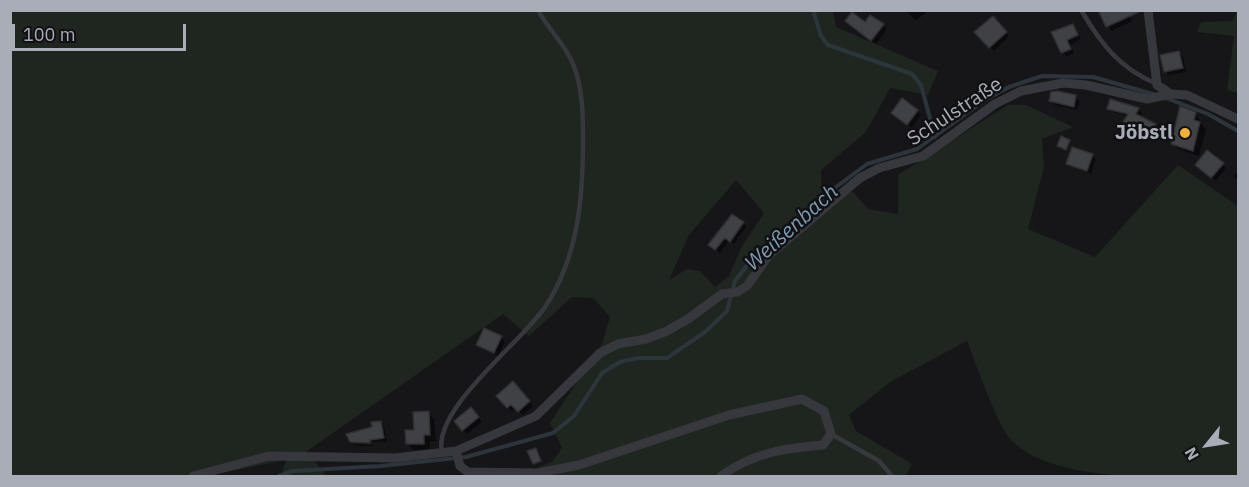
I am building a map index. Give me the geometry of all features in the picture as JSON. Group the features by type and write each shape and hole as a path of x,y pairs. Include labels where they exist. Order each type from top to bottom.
{"street":[{"path":"1148,10 1157,85 1169,94"},
{"name":"Schulstraße","path":"194,477 269,456 395,458 457,452 536,416 600,353 618,344 646,339 667,331 722,294 737,292 747,286 769,255 861,178 879,168 923,156 995,105 1021,91 1063,83 1086,85 1147,99 1169,94 1202,99 1239,119"},
{"path":"457,452 460,466 468,472 538,473 579,465 729,415 802,399 824,411 831,434 823,445 782,448 740,462 721,477"}],"lane":[{"path":"442,452 441,434 468,390 531,326 546,306 565,267 578,225 583,178 580,87 573,63 538,10"},
{"path":"1081,10 1112,55 1142,78 1157,85"},
{"path":"831,434 879,461 892,477"}],"shaded area":[{"path":"11,11 833,11 836,27 938,71 928,95 890,88 866,132 821,170 822,193 853,192 868,209 898,214 898,175 1008,105 1026,105 1073,127 1042,139 1044,167 1028,229 1095,257 1178,165 1238,206 1238,476 1152,477 1088,472 1058,465 1032,455 1012,441 1007,434 967,341 890,382 849,415 856,431 912,464 906,476 520,476 553,461 562,448 550,423 602,344 610,317 593,298 572,297 529,336 503,314 307,451 326,476 274,476 282,473 286,460 207,476 11,476","holes":["736,180 764,213 741,248 729,276 715,287 700,271 687,269 669,280 689,235"]},
{"path":"1238,11 1238,93 1227,90 1234,36 1197,32 1201,22 1232,21"}],"building":[{"path":"1098,10 1141,10 1141,11 1106,27"},
{"path":"852,12 865,22 870,15 884,24 871,41 845,21"},
{"path":"993,16 1007,32 989,48 974,32"},
{"path":"1073,24 1078,35 1067,40 1071,49 1061,53 1051,32"},
{"path":"1179,51 1183,68 1164,72 1160,55"},
{"path":"1051,92 1076,95 1074,107 1049,101"},
{"path":"902,98 918,110 907,125 891,113"},
{"path":"1110,99 1139,108 1136,114 1156,124 1149,138 1123,122 1128,114 1107,109"},
{"name":"Jöbstl","path":"1180,106 1196,112 1194,120 1200,122 1193,151 1171,144"},
{"path":"1061,136 1070,140 1066,150 1057,146"},
{"path":"1072,147 1093,154 1087,171 1066,164"},
{"path":"1207,150 1224,163 1211,178 1195,165"},
{"path":"732,214 744,222 730,242 725,238 715,250 708,245"},
{"path":"484,328 502,336 494,353 476,345"},
{"path":"513,381 530,401 518,412 511,405 507,408 496,396"},
{"path":"471,407 479,417 462,431 454,421"},
{"path":"429,411 430,435 424,435 424,444 406,444 405,430 414,430 413,412"},
{"path":"381,421 384,438 370,440 370,443 350,442 346,434 372,427 371,422"},
{"path":"536,448 541,461 533,464 527,451"}],"waterway":[{"path":"813,10 821,36 828,45 912,74 921,85 935,137"},
{"name":"Weißenbach","path":"279,476 293,471 381,466 466,457 553,433 574,416 602,373 620,362 638,358 667,358 705,332 727,311 735,281 752,259 832,190 867,164 917,149 985,100 1009,87 1042,76 1093,77 1156,95"},
{"name":"Weißenbach","path":"1166,98 1208,114 1238,131"}],"place":[{"name":"Jöbstl","path":"1185,133"}]}
